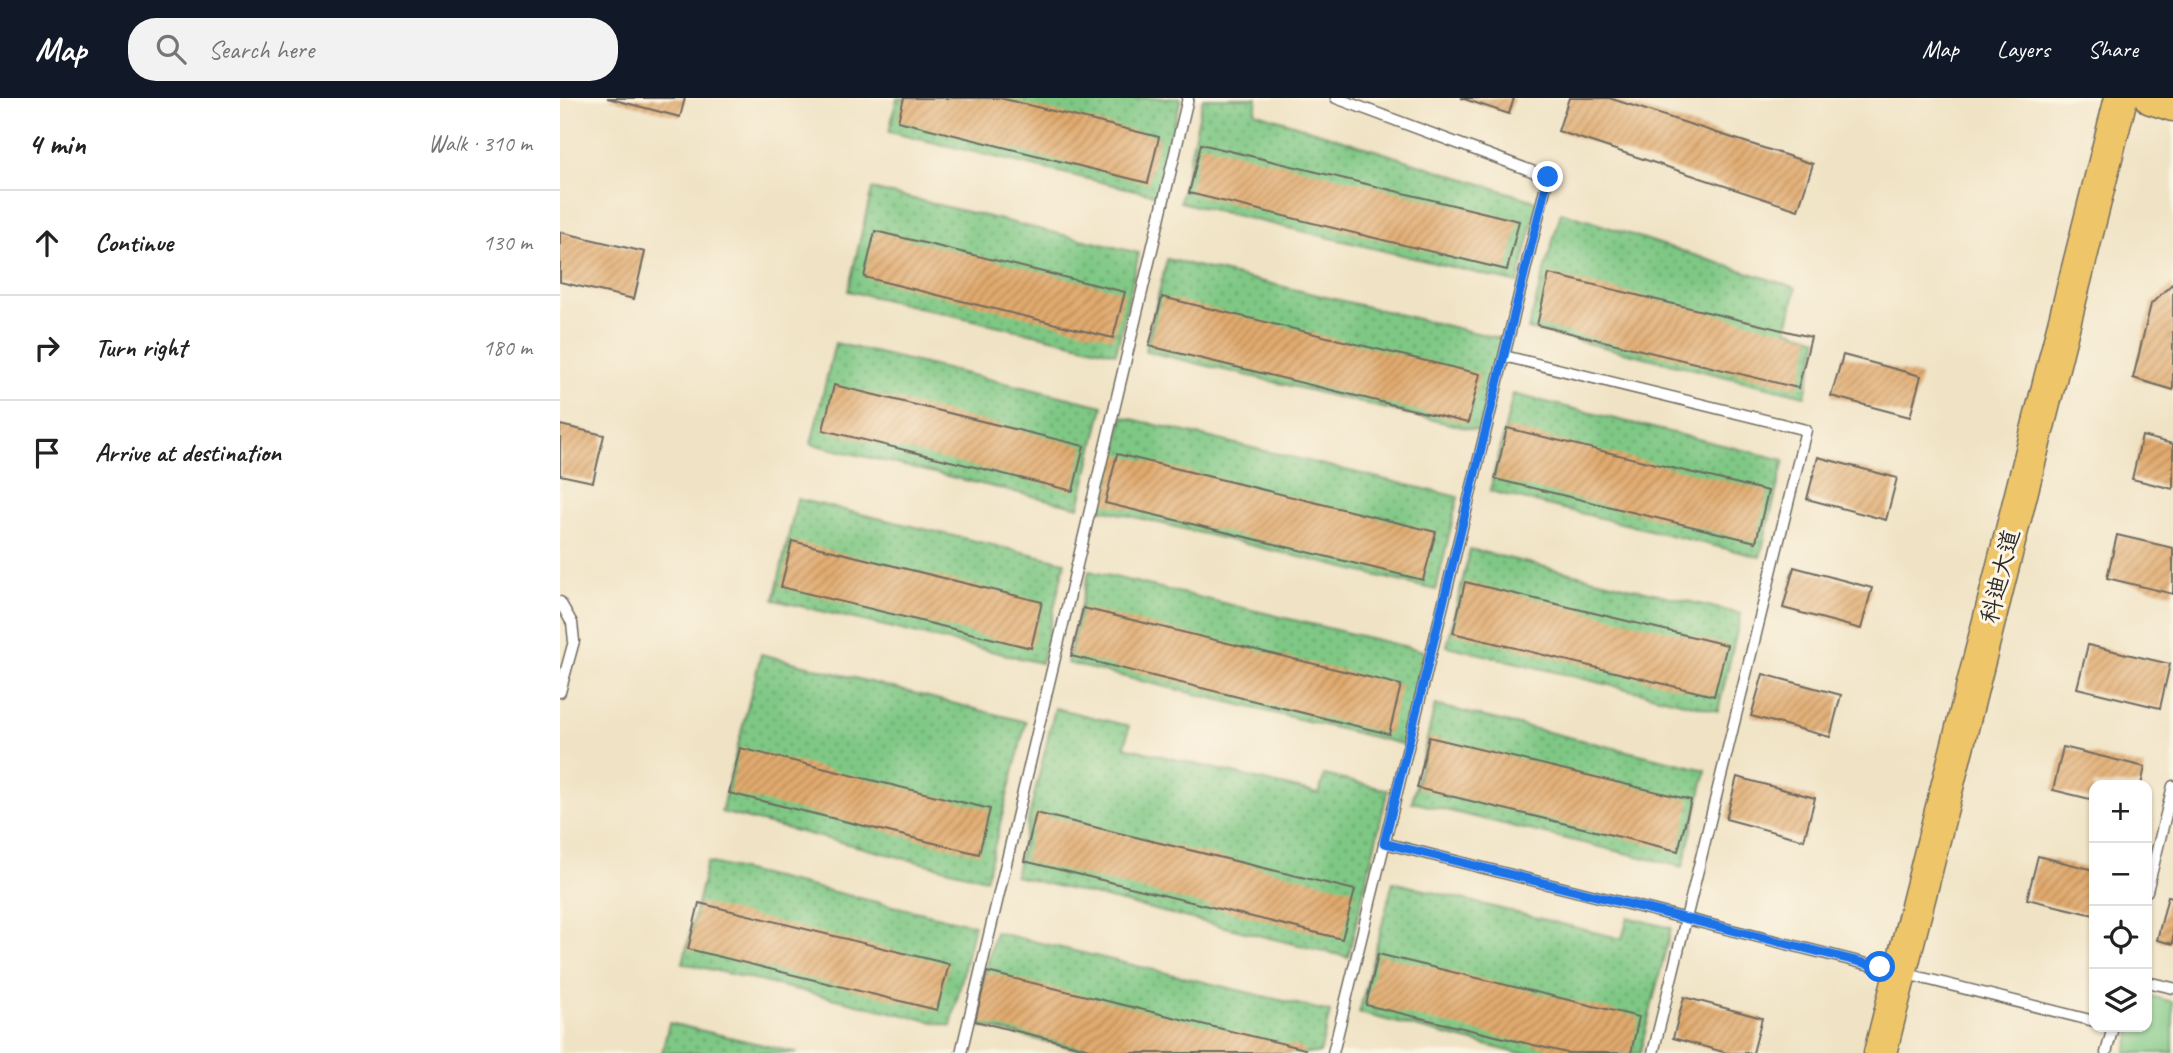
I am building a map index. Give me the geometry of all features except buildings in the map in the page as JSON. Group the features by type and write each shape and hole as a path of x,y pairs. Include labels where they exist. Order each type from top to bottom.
{"main road":[{"name":"科迪大道","path":"1880,1053 1890,970 2100,98"},
{"name":"科迪大道","path":"1858,1053 1890,970 2121,98"},
{"path":"2151,98 2173,105"}],"lane":[{"path":"961,1053 1188,98"},
{"path":"1332,1053 1548,177 1336,98"},
{"path":"1504,356 1806,430 1653,1053"},
{"path":"560,602 572,623 574,641 560,692"},
{"path":"2152,871 2173,786"},
{"path":"1384,843 2089,1020"},
{"path":"2152,983 2173,988"},
{"path":"2106,1053 2112,1032"}],"green space":[{"path":"897,98 1181,98 1156,195 889,132"},
{"path":"1203,98 1257,98 1255,112 1538,202 1518,283 1180,202"},
{"path":"872,189 1139,253 1116,353 848,291"},
{"path":"1561,212 1796,288 1787,329 1818,339 1805,396 1528,329"},
{"path":"1167,259 1502,339 1479,431 1145,351"},
{"path":"835,343 1103,406 1079,507 811,444"},
{"path":"1513,394 1784,460 1760,557 1490,491"},
{"path":"1123,417 1458,497 1436,590 1101,509"},
{"path":"797,499 1065,562 1041,663 774,600"},
{"path":"1470,549 1741,614 1718,711 1447,646"},
{"path":"1089,571 1424,651 1402,744 1067,663"},
{"path":"761,654 1026,722 986,879 721,812"},
{"path":"1435,705 1706,770 1683,867 1412,802"},
{"path":"1055,708 1129,726 1125,747 1319,794 1324,775 1388,790 1348,957 1015,876"},
{"path":"707,862 974,925 951,1026 683,963"},
{"path":"1393,882 1622,939 1628,917 1671,928 1640,1053 1517,1053 1359,1013"},
{"path":"995,932 1330,1012 1320,1053 1093,1053 973,1024"},
{"path":"2152,996 2173,1002 2173,1053 2126,1053 2131,1032 2152,1032"},
{"path":"669,1023 798,1053 662,1053"}],"route":[{"path":"1548,177 1384,843 1880,967"}]}
